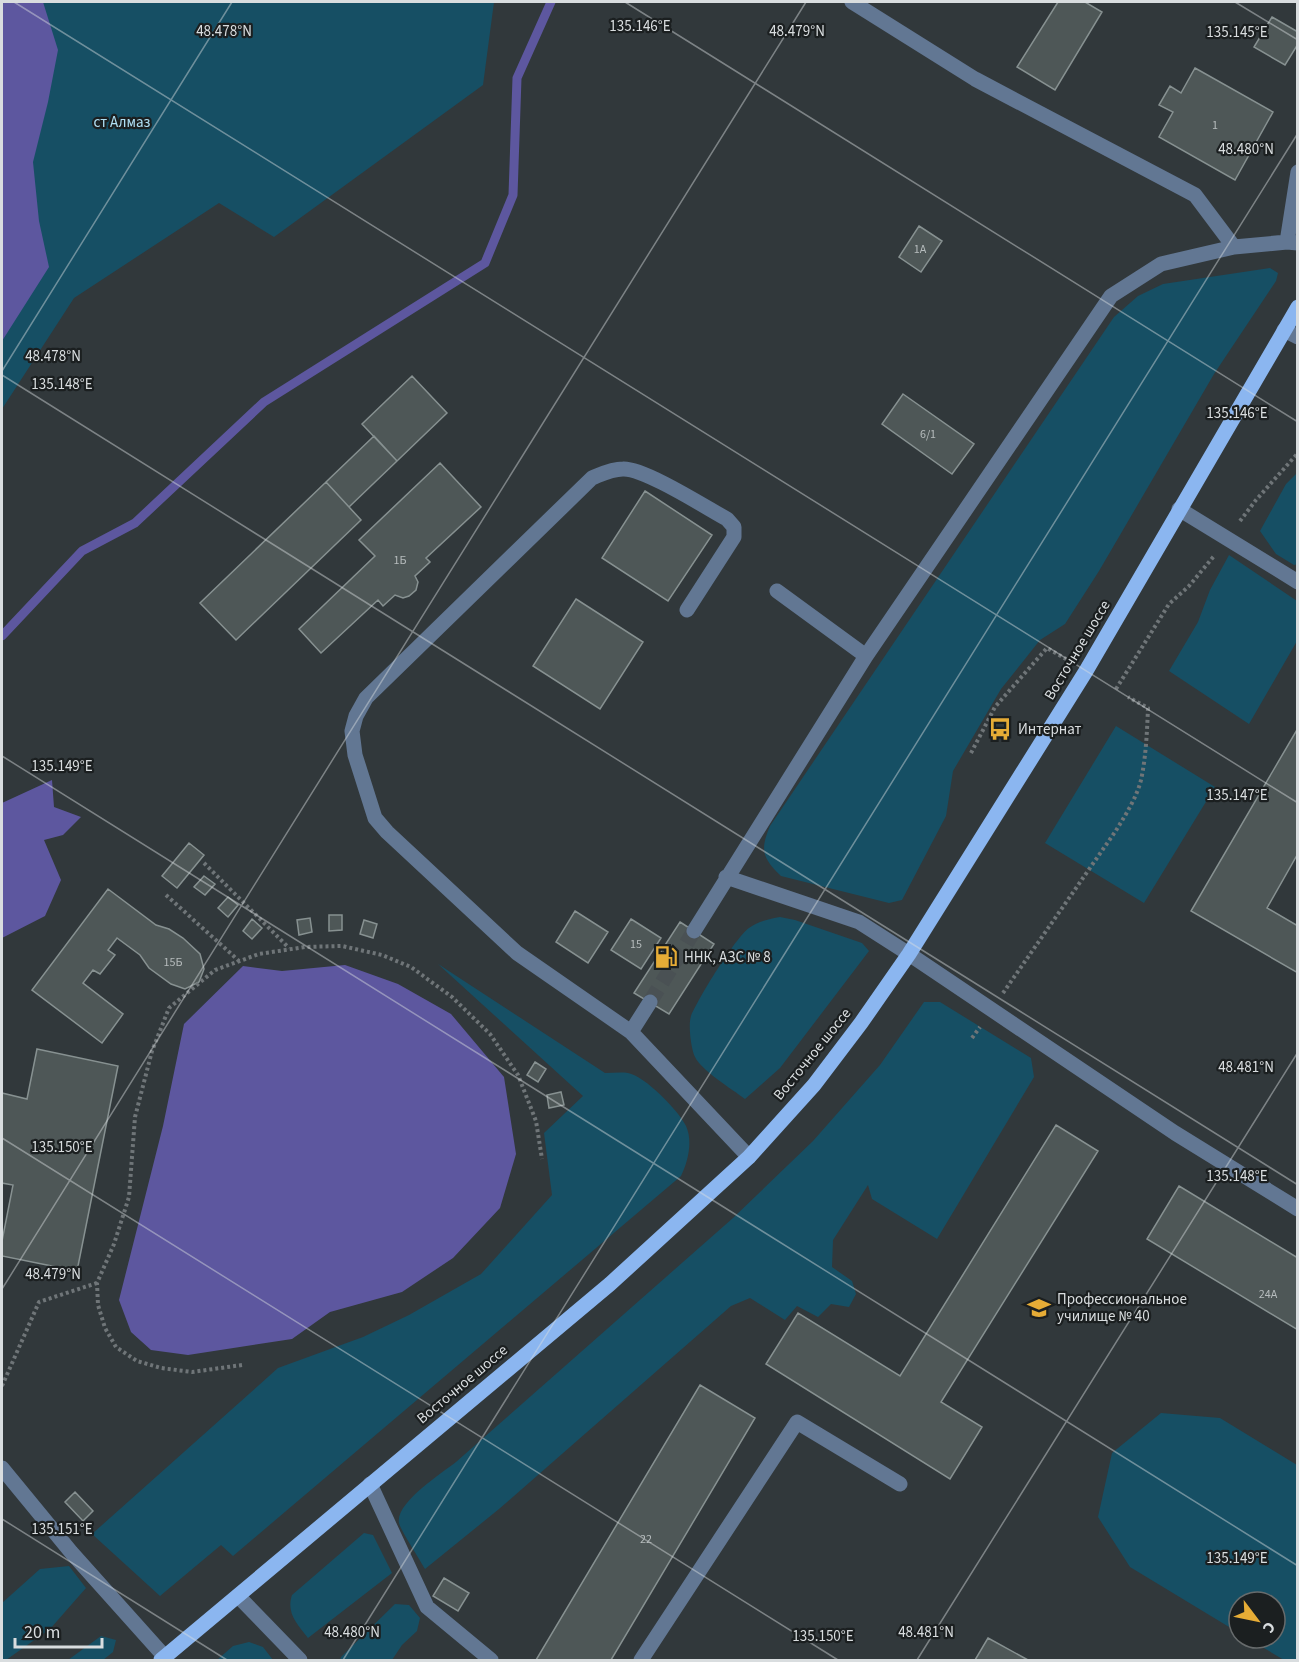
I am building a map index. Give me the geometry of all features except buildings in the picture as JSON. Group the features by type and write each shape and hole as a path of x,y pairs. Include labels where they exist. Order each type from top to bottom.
{"main road":[{"name":"Восточное шоссе","path":"163,1659 610,1284 749,1157 814,1085 909,954 1086,671 1179,509 1291,334 1298,307"}],"street":[{"path":"852,2 975,79 1194,195 1234,247"},
{"path":"694,931 866,656 1111,296 1161,264 1234,247 1292,243 1298,172"},
{"path":"687,610 734,537 734,527 727,519 643,473 625,468 608,471 592,478 366,698 356,716 352,731 355,755 375,818 387,832 517,953 631,1032 749,1157"},
{"path":"1179,509 1298,582"},
{"path":"777,591 866,656"},
{"path":"726,877 859,922 1175,1133 1298,1209"},
{"path":"631,1032 650,1002"},
{"path":"641,1660 797,1422 900,1484"},
{"path":"2,1468 163,1659"},
{"path":"370,1484 428,1607 491,1660"},
{"path":"238,1596 300,1660"}],"path":[{"path":"1116,689 1169,604 1189,586 1228,539 1256,500 1298,453"},
{"path":"970,753 995,707 1047,648 1070,661"},
{"path":"972,1038 1130,807 1140,782 1147,738 1148,708 1128,697"},
{"path":"204,863 289,949"},
{"path":"166,895 239,961"},
{"path":"242,1365 192,1372 161,1368 137,1361 116,1347 105,1328 98,1305 97,1283 114,1244 129,1197 135,1117 152,1051 169,1008 215,970 259,954 305,946 342,946 382,956 411,967 452,997 490,1034 518,1075 536,1121 542,1159"},
{"path":"2,1386 39,1302 97,1283"}],"green space":[{"name":"ст Алмаз","path":"2,2 494,2 483,85 274,237 219,203 74,298 2,409"},
{"path":"1270,268 1278,273 1276,281 1214,374 1099,571 1065,624 1040,640 1001,689 953,771 946,816 902,900 889,903 781,876 770,864 765,853 765,841 770,826 1114,317 1138,296 1163,284"},
{"path":"1297,473 1298,564 1294,565 1276,554 1260,531 1286,484"},
{"path":"1229,555 1297,601 1297,641 1249,724 1169,671 1198,622 1210,590"},
{"path":"1116,726 1215,787 1144,903 1045,843"},
{"path":"780,917 862,943 869,951 780,1068 745,1099 710,1074 695,1057 690,1020 709,983 743,934 756,924"},
{"path":"438,964 605,1073 628,1073 652,1087 669,1103 686,1126 689,1145 684,1170 681,1176 233,1556 221,1545 160,1596 92,1534 278,1368 363,1337 409,1315 481,1274 552,1195 544,1133 583,1096"},
{"path":"924,1002 940,1002 1031,1058 1034,1077 937,1239 872,1199 868,1185 833,1240 832,1267 852,1281 856,1294 849,1307 831,1304 818,1317 797,1306 785,1320 750,1298 731,1306 499,1509 425,1569 399,1523 404,1507 733,1218 813,1141 880,1065"},
{"path":"1161,1413 1220,1418 1297,1465 1297,1660 1284,1660 1267,1650 1287,1650 1287,1590 1227,1590 1227,1626 1130,1567 1098,1517 1112,1453"},
{"path":"364,1533 373,1535 392,1573 308,1638 292,1613 290,1607 292,1595"},
{"path":"69,1566 86,1588 50,1629 6,1660 2,1660 2,1603 40,1569"},
{"path":"395,1604 409,1605 420,1618 417,1631 402,1645 392,1660 340,1660 341,1657"},
{"path":"101,1636 116,1640 113,1652 103,1660 68,1660"},
{"path":"249,1642 263,1647 273,1660 217,1660 233,1646"}],"shaded area":[{"path":"2,2 43,2 58,50 33,162 39,221 49,267 2,341"},
{"path":"52,780 54,807 81,817 63,835 44,840 61,880 45,916 2,938 2,803"},
{"path":"345,965 398,984 451,1014 504,1077 516,1154 500,1208 453,1258 402,1292 330,1312 292,1339 188,1355 151,1350 131,1332 119,1300 163,1126 184,1024 243,966 282,971"}],"waterway":[{"path":"2,636 82,551 135,523 264,402 485,263 513,195 517,78 551,2"}],"tunnel":[{"path":"650,1002 694,931"}],"place":[{"name":"Интернат","path":"1000,729"},
{"name":"ННК, АЗС № 8","path":"666,957"},
{"name":"Профессиональное училище № 40","path":"1039,1308"}]}
